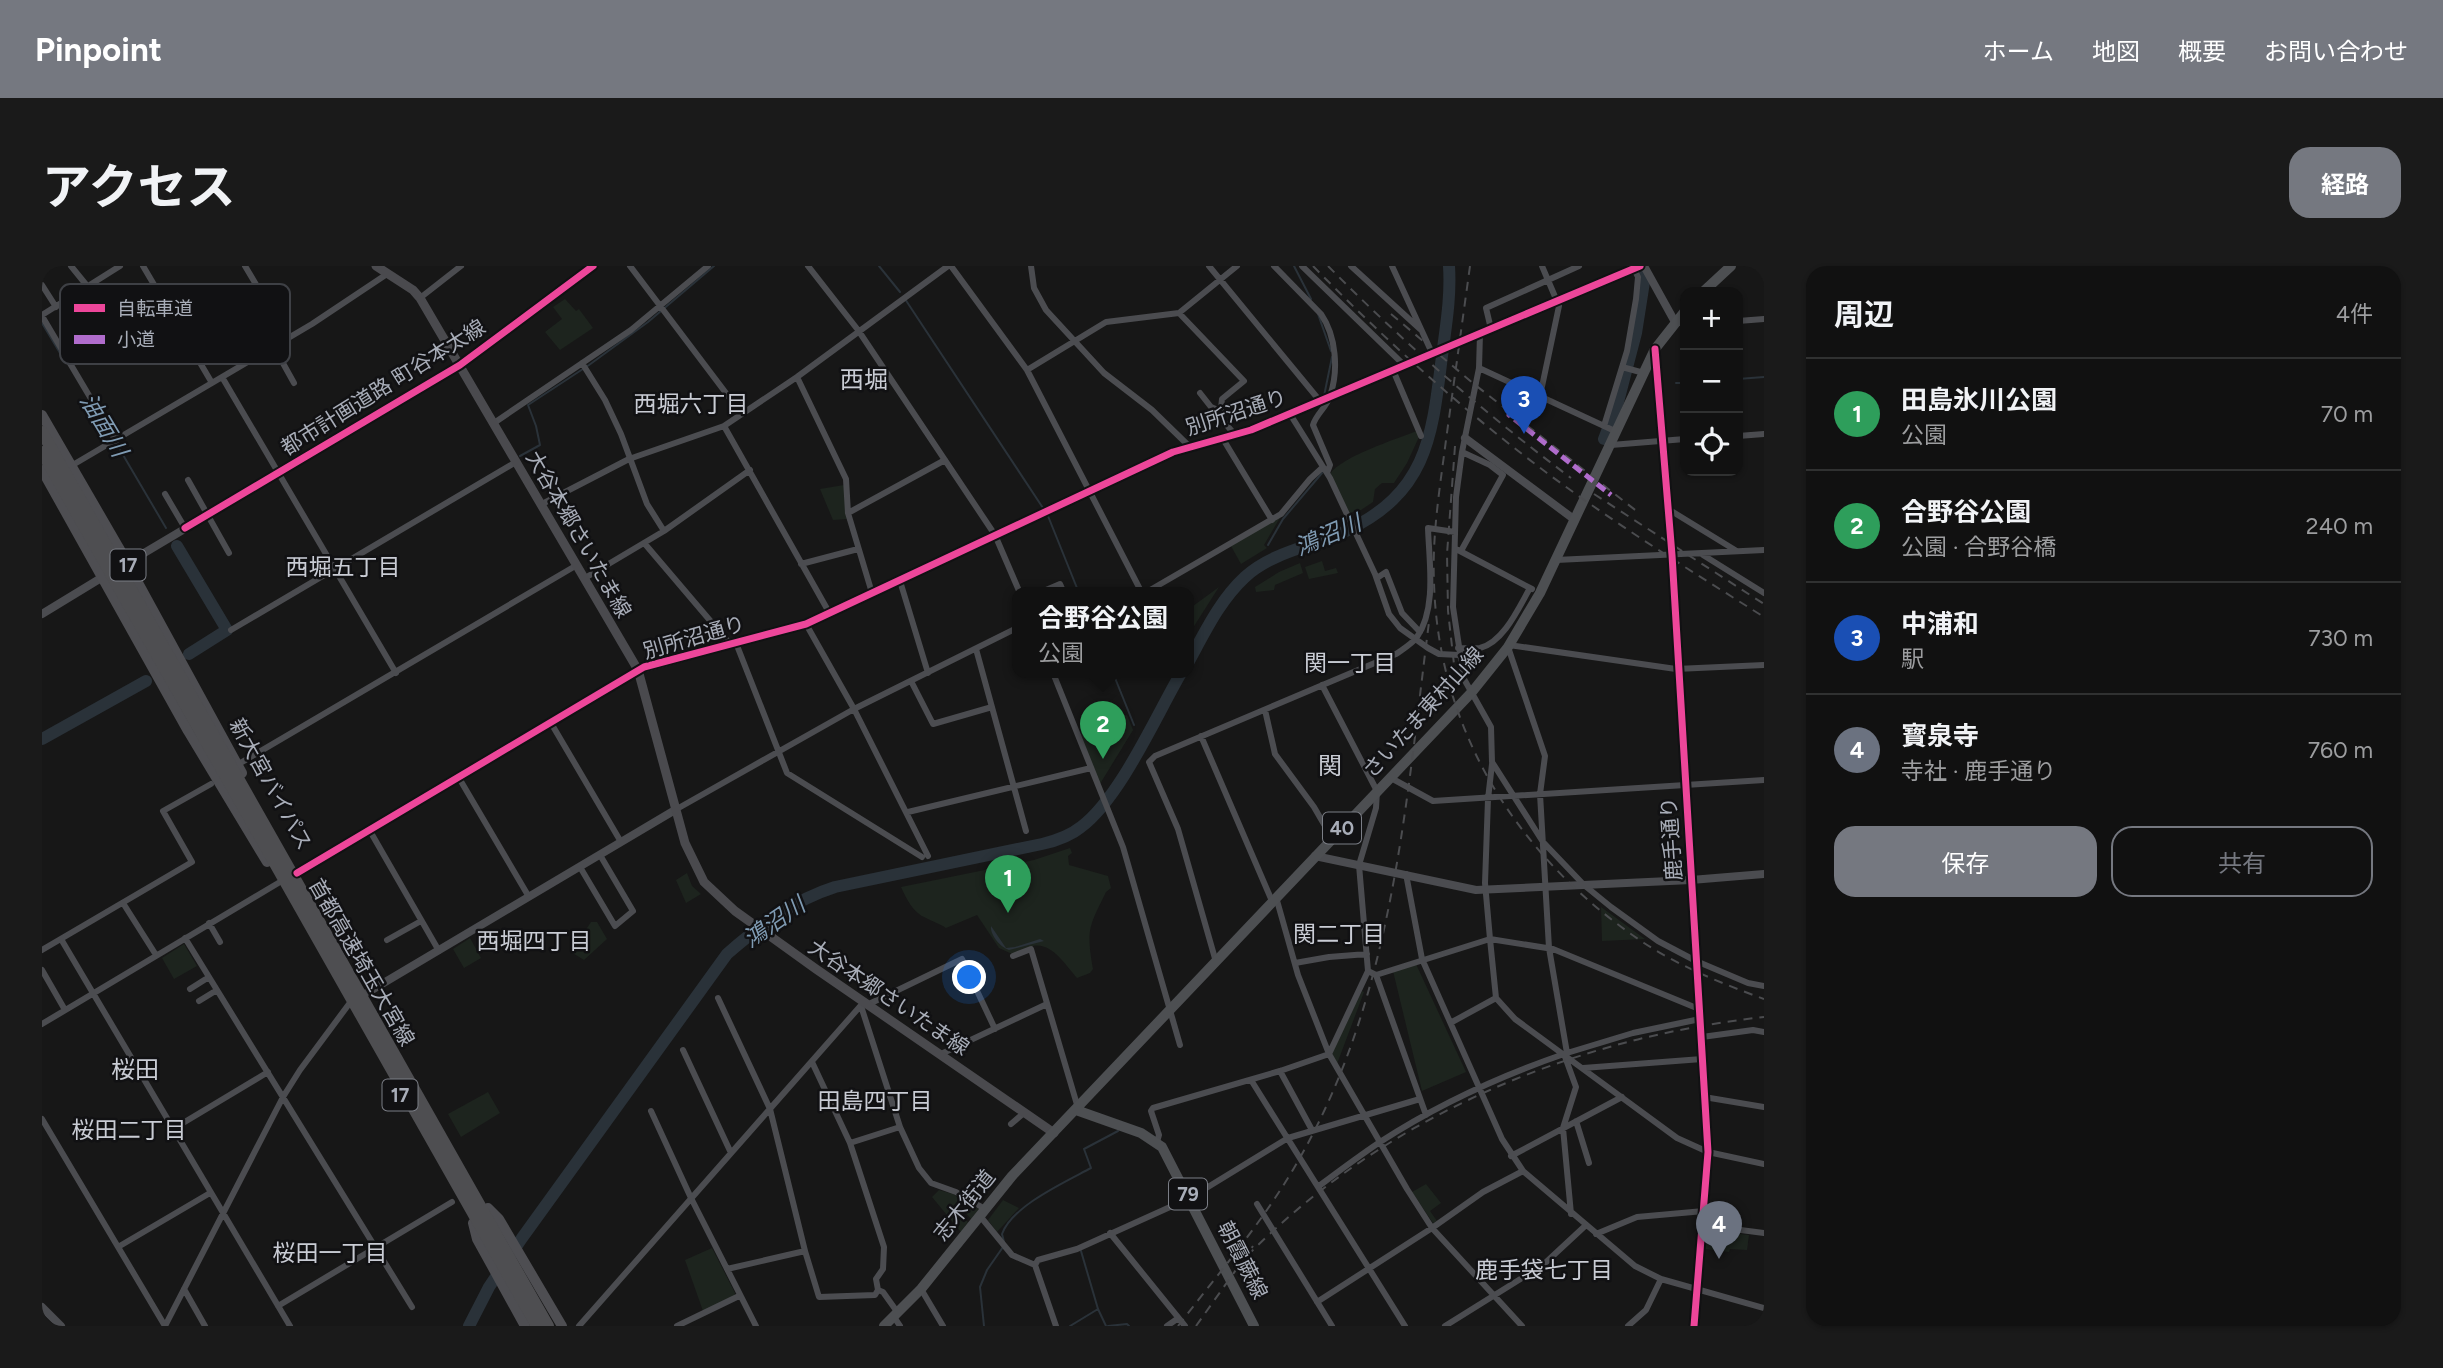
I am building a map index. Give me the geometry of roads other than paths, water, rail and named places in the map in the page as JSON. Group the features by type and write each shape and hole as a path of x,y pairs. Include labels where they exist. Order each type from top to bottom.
{"highway":[{"name":"新大宮バイパス","path":"42,415 127,563 365,994 488,1208 499,1219 520,1262 562,1326"},
{"name":"首都高速埼玉大宮線","path":"42,432 550,1326"},
{"name":"首都高速埼玉大宮線","path":"42,452 535,1326"},
{"name":"17","path":"42,470 45,482 110,573"},
{"path":"88,497 110,573"},
{"name":"新大宮バイパス","path":"110,573 139,617 150,663 280,882 472,1223 477,1239 505,1283 525,1326"},
{"path":"188,731 212,717"},
{"name":"新大宮バイパス","path":"520,1262 550,1326"},
{"name":"新大宮バイパス","path":"505,1283 535,1326"}],"main road":[{"name":"大谷本郷さいたま線","path":"376,266 413,290 420,298 638,670 675,810 690,857 704,881 724,902 864,1005 1054,1132"},
{"path":"1708,287 1731,266"},
{"name":"さいたま東村山線","path":"1077,1109 1472,692 1511,643 1535,591 1556,560 1611,445 1609,428 1617,406 1644,373 1655,349 1680,323"},
{"path":"1077,1109 1141,1133 1157,1142"},
{"name":"志木街道","path":"884,1326 897,1319 982,1212 1077,1109"},
{"name":"朝霞蕨線","path":"1157,1142 1168,1156 1254,1326"}],"street":[{"path":"71,266 86,284"},
{"path":"93,284 120,266"},
{"path":"143,266 154,284"},
{"path":"246,266 256,284"},
{"path":"420,298 461,266"},
{"name":"都市計画道路 町谷本太線","path":"42,614 460,365 593,266"},
{"path":"630,266 741,413"},
{"path":"494,423 584,365 661,308 708,266"},
{"path":"808,266 858,330 995,535 1017,587"},
{"path":"542,504 629,459 724,426 797,377 858,330 950,266 1027,370 1140,587"},
{"path":"1031,266 1034,288 1046,310 1104,373 1152,410 1189,446"},
{"path":"1209,266 1324,400"},
{"path":"1027,370 1106,322 1179,313 1237,266"},
{"path":"1154,587 1281,514 1310,479 1330,465 1313,425 1324,400 1335,352 1327,323 1274,266"},
{"path":"1303,266 1404,365"},
{"path":"1351,266 1421,330"},
{"path":"1392,266 1421,330 1435,352"},
{"path":"1540,396 1559,306 1542,266"},
{"path":"1491,330 1486,308 1580,266"},
{"path":"1637,267 1480,334 1479,368 1462,452 1453,547 1453,607 1464,679 1491,727 1486,890 1496,998 1516,1019 1677,1138 1708,1152 1764,1164"},
{"path":"1637,267 1680,323"},
{"path":"1479,368 1609,428 1626,368 1639,280 1637,267"},
{"path":"290,337 387,274"},
{"path":"42,285 56,307"},
{"path":"60,304 42,316 60,347"},
{"path":"1179,313 1244,381 1222,399 1220,417 1235,435"},
{"path":"1743,321 1764,319"},
{"name":"別所沼通り","path":"297,873 638,670 806,624 1189,446 1223,439 1290,414 1480,334"},
{"name":"鹿手通り","path":"1655,349 1672,555 1708,1152 1694,1326"},
{"path":"70,364 115,442"},
{"path":"201,364 212,383"},
{"path":"71,466 245,364"},
{"path":"283,364 294,383"},
{"path":"584,365 605,400 621,434 647,504 664,531"},
{"path":"1626,368 1644,373"},
{"path":"1393,370 1421,436"},
{"path":"222,377 396,673"},
{"path":"797,377 846,479 848,513 872,593"},
{"path":"1200,393 1211,407 1220,411"},
{"path":"1290,414 1325,470 1349,517 1377,578 1389,613 1400,628 1439,654 1484,647 1504,630 1535,591 1453,547"},
{"path":"724,426 830,614"},
{"path":"1743,436 1764,434"},
{"path":"1465,438 1575,520"},
{"path":"1223,439 1272,520"},
{"path":"1611,445 1680,439"},
{"path":"1461,551 1503,475 1490,465 1462,452"},
{"path":"848,513 945,460"},
{"path":"231,630 516,462"},
{"path":"584,578 645,544 750,470"},
{"path":"188,480 229,553"},
{"path":"165,494 185,528"},
{"path":"1668,509 1737,551"},
{"path":"1216,962 1178,829 1150,762 1154,756 1396,654 1415,640 1425,618 1429,590 1428,528 1455,532"},
{"path":"645,544 733,644 787,774 925,856 908,812 806,624"},
{"path":"801,564 858,549"},
{"path":"1556,560 1764,550"},
{"path":"1701,554 1764,593"},
{"path":"237,765 577,565"},
{"path":"1377,578 1386,572 1402,613 1420,632"},
{"path":"900,581 928,673"},
{"path":"1504,630 1511,643 1545,756 1540,794 1549,948 1565,1053 1576,1087 1563,1128 1571,1214"},
{"path":"365,994 675,810 854,709 1012,631"},
{"path":"1511,643 1579,657 1678,669 1764,665"},
{"path":"976,649 1026,831"},
{"path":"1055,678 1126,854 1180,1045"},
{"path":"911,681 933,724 992,707"},
{"path":"1157,1142 1159,1135 1151,1111 1153,1108 1329,1054 1368,971 1359,866 1376,808 1377,791 1322,685"},
{"path":"1265,710 1275,754 1314,807 1332,838"},
{"path":"551,723 621,842"},
{"path":"1201,736 1274,899 1329,1054 1432,1228 1522,1326"},
{"path":"1492,762 1544,842 1584,885 1658,941 1748,984 1764,986"},
{"path":"908,812 1091,768"},
{"path":"459,778 529,897"},
{"path":"1391,778 1433,801 1764,780"},
{"path":"42,950 192,862 163,811 211,784"},
{"path":"370,831 439,951"},
{"path":"580,867 615,926 633,911 600,855"},
{"path":"1315,856 1476,890 1764,874"},
{"path":"1406,874 1422,959 1511,1156 1523,1171 1635,1266 1661,1279 1764,1308"},
{"path":"42,1024 280,882"},
{"path":"123,903 156,955"},
{"path":"387,940 421,920"},
{"path":"209,923 220,942"},
{"path":"185,938 412,1307"},
{"path":"61,939 290,1326"},
{"path":"1376,975 1490,939 1549,948 1699,1009"},
{"path":"1013,956 1031,949 1077,1109"},
{"path":"1295,963 1367,954"},
{"path":"579,1326 864,1005 962,959 995,1028"},
{"path":"42,970 65,1010"},
{"path":"1368,971 1376,975 1426,1115"},
{"path":"190,989 209,977"},
{"path":"199,1001 217,990"},
{"path":"719,998 770,1110 804,1251 819,1297 874,1295 878,1290 876,1279 883,1269 884,1247 850,1143 812,1062"},
{"path":"1452,1022 1496,998"},
{"path":"42,1119 165,1326 283,1097 349,1004"},
{"path":"941,1054 1048,1004"},
{"path":"864,1005 900,1128 919,1168 931,1183 956,1192 982,1212 1012,1255 1035,1265 1056,1326"},
{"path":"1319,1186 1381,1142 1480,1086 1565,1053 1633,1033 1700,1019"},
{"path":"1702,1037 1753,1030 1764,1032"},
{"path":"683,1050 731,1153"},
{"path":"1583,1068 1702,1059"},
{"path":"1280,1071 1312,1130"},
{"path":"173,1129 268,1072"},
{"path":"1251,1080 1405,1326"},
{"path":"1511,1156 1622,1097"},
{"path":"1704,1097 1764,1107"},
{"path":"1035,1265 1038,1260 1077,1249 1190,1198 1288,1138 1420,1099"},
{"path":"651,1111 691,1198 756,1326"},
{"path":"1011,1124 1025,1112"},
{"path":"1576,1121 1589,1163"},
{"path":"850,1143 900,1128"},
{"path":"1317,1302 1483,1192 1523,1171"},
{"path":"118,1247 211,1193"},
{"path":"278,1306 452,1202"},
{"path":"1257,1204 1332,1326"},
{"path":"1596,1234 1637,1217 1704,1211"},
{"path":"1702,1224 1764,1233"},
{"path":"1445,1326 1543,1265 1585,1226"},
{"path":"1111,1233 1163,1297 1177,1320 1185,1326"},
{"path":"727,1269 804,1251"},
{"path":"1628,1326 1646,1310 1661,1279"},
{"path":"184,1289 205,1326"},
{"path":"921,1289 943,1326"},
{"path":"878,1290 883,1292 897,1319"},
{"path":"677,1326 739,1296"},
{"path":"42,1307 61,1326"},
{"path":"1167,1326 1177,1320"}],"waterway":[{"path":"520,456 540,445 528,405 648,322 714,266"},
{"path":"879,266 900,292"},
{"path":"1294,266 1311,299"},
{"name":"鴻沼川","path":"1194,652 1221,606 1236,586 1256,568 1293,550 1346,531 1373,516 1410,480 1421,459 1434,412 1448,311 1449,266"},
{"path":"1604,439 1618,402 1636,333 1644,282 1638,266"},
{"path":"905,299 1043,508"},
{"path":"1318,314 1331,351"},
{"name":"油面川","path":"42,323 60,353"},
{"path":"1324,396 1332,357"},
{"path":"1743,379 1764,377"},
{"name":"油面川","path":"116,443 166,528"},
{"path":"1268,545 1283,519 1322,473"},
{"path":"1048,516 1077,587"},
{"name":"油面川","path":"177,546 227,630 189,654"},
{"path":"1115,678 1134,725"},
{"name":"鴻沼川","path":"469,1326 489,1287 522,1238 727,954 778,915 820,892 1042,844 1077,830 1110,797 1178,678"},
{"name":"油面川","path":"42,739 146,681"},
{"name":"鴻沼川","path":"1144,731 1145,737"},
{"path":"1004,1242 1002,1234 1016,1214 1040,1196 1091,1168 1084,1149 1118,1131"},
{"path":"984,1326 980,1287 987,1270 1003,1247"},
{"path":"1081,1251 1098,1309 1106,1326"},
{"path":"1070,1326 1098,1309"},
{"path":"1108,1326 1129,1326"}],"railway":[{"path":"1313,266 1426,374 1516,449 1627,529 1764,617"},
{"path":"1328,266 1445,376 1571,478"},
{"path":"1470,266 1439,493 1434,564 1439,637 1451,690 1470,741 1494,788 1524,832 1559,873 1600,910 1644,943 1673,960 1764,999"},
{"path":"1391,314 1474,384 1639,513"},
{"path":"1455,446 1447,554 1448,611 1455,673"},
{"path":"1594,494 1764,604"},
{"path":"1178,1326 1253,1229 1294,1168 1327,1104 1353,1039 1374,971 1390,903 1412,763 1429,622"},
{"path":"1247,1256 1301,1207 1359,1163 1420,1125 1485,1092 1552,1065 1621,1044 1692,1028 1764,1017"},
{"path":"1196,1326 1253,1246"}],"place":[{"name":"中浦和","path":"1524,434"},
{"name":"合野谷公園","path":"1103,759"},
{"name":"田島氷川公園","path":"1008,913"},
{"name":"寳泉寺","path":"1719,1259"}],"district":[{"name":"西堀","path":"864,379"},
{"name":"西堀六丁目","path":"691,404"},
{"name":"西堀五丁目","path":"343,567"},
{"name":"関一丁目","path":"1350,663"},
{"name":"関","path":"1330,765"},
{"name":"関二丁目","path":"1339,934"},
{"name":"西堀四丁目","path":"534,941"},
{"name":"桜田","path":"135,1069"},
{"name":"田島四丁目","path":"875,1101"},
{"name":"桜田二丁目","path":"129,1130"},
{"name":"桜田一丁目","path":"330,1253"},
{"name":"鹿手袋七丁目","path":"1544,1270"}]}
